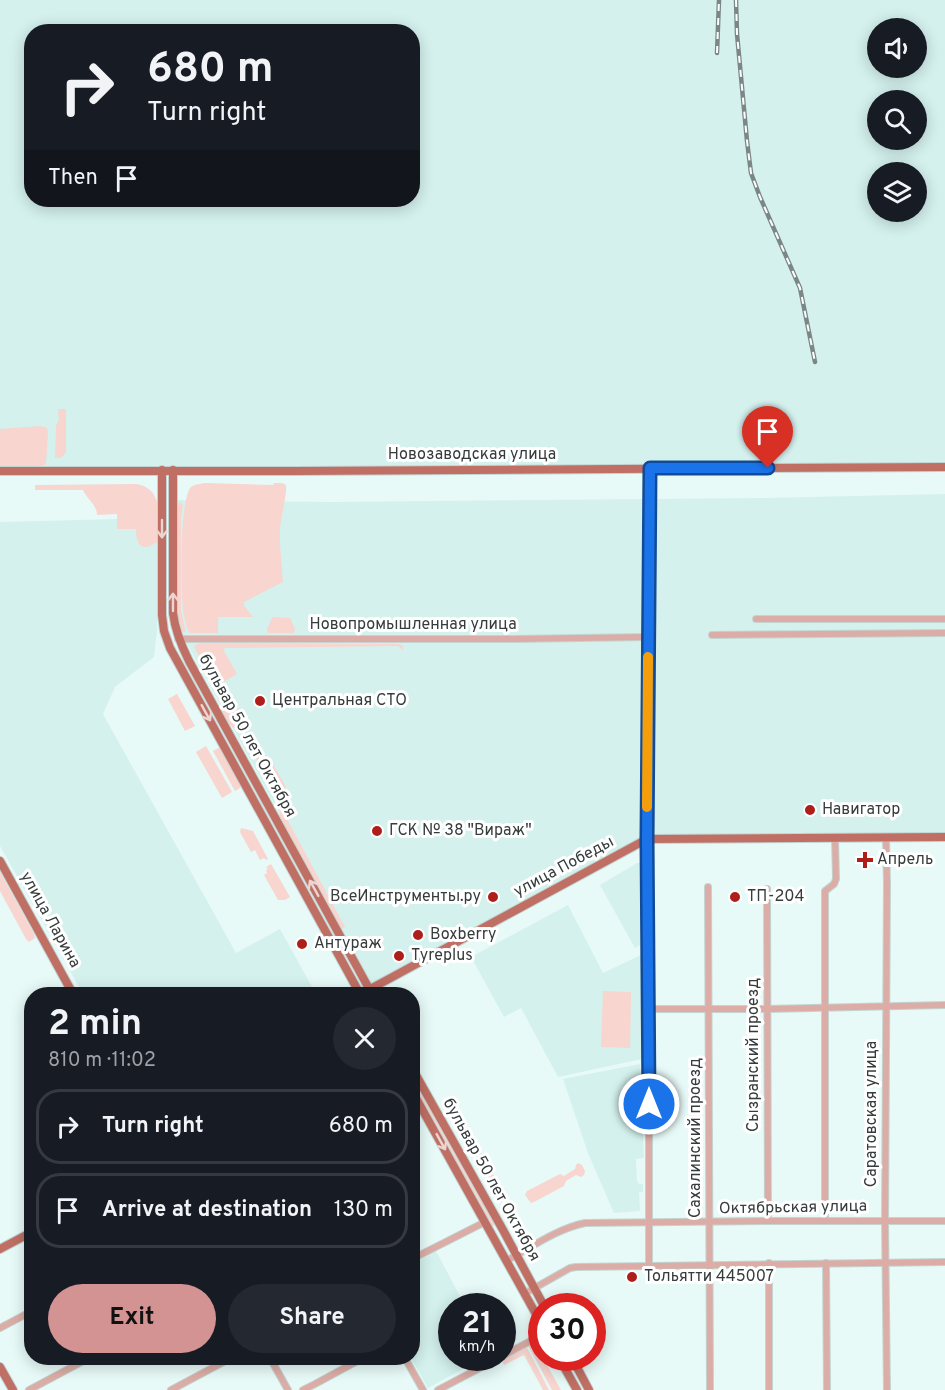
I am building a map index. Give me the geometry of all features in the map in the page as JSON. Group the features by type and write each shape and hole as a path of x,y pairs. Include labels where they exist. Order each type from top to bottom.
{"main road":[{"name":"Новозаводская улица","path":"0,471 945,467"},
{"name":"бульвар 50 лет Октября","path":"162,470 162,604 164,632 170,648 357,987"},
{"name":"бульвар 50 лет Октября","path":"173,470 173,613 178,639 368,987"},
{"path":"162,503 166,498 173,504"},
{"path":"247,789 257,784"},
{"name":"улица Победы","path":"380,987 647,839 945,837"},
{"name":"улица Ларина","path":"0,861 69,987"},
{"path":"314,910 324,906"},
{"name":"бульвар 50 лет Октября","path":"420,1082 537,1293"},
{"name":"бульвар 50 лет Октября","path":"420,1105 528,1301"},
{"path":"0,1249 24,1236"},
{"path":"0,1367 13,1390"},
{"path":"566,1371 577,1390"},
{"path":"579,1371 589,1390"}],"street":[{"path":"649,1265 647,839 650,468"},
{"path":"756,620 945,619"},
{"path":"712,635 945,633"},
{"name":"Новопромышленная улица","path":"178,639 648,637"},
{"path":"825,1221 825,891 834,884 836,879 835,838"},
{"name":"Саратовская улица","path":"886,838 887,1390"},
{"name":"Сахалинский проезд","path":"708,887 710,1390"},
{"name":"Сызранский проезд","path":"767,889 768,1221"},
{"path":"649,1009 709,1010 945,1005"},
{"name":"Октябрьская улица","path":"506,1261 570,1226 595,1222 945,1221"},
{"path":"420,1255 485,1222"},
{"path":"524,1294 570,1268 576,1267 945,1262"},
{"path":"769,1263 769,1390"},
{"path":"826,1263 827,1390"},
{"path":"0,1328 24,1315"},
{"path":"29,1390 76,1365"},
{"path":"171,1390 218,1365"},
{"path":"274,1365 288,1390"},
{"path":"303,1390 350,1365"},
{"path":"409,1365 423,1390"},
{"path":"438,1390 474,1371"}],"shaded area":[{"path":"0,0 945,0 945,467 0,471"},
{"path":"58,409 66,409 66,452 61,458 55,458 56,426 59,419"},
{"path":"41,426 47,428 48,433 45,465 0,467 0,429"},
{"path":"205,483 273,485 282,483 286,485 280,528 283,582 244,602 244,606 253,617 218,617 218,633 189,633 182,599 184,509 191,487"},
{"path":"136,484 152,492 158,506 157,542 147,547 139,543 136,529 117,529 117,514 97,515 83,490 35,490 35,485"},
{"path":"945,494 945,835 644,837 372,984 184,638 177,615 175,544 178,500 330,502"},
{"path":"179,502 183,504 181,610 186,633 182,631 177,614 176,518"},
{"path":"157,518 157,631 154,657 115,687 103,714 236,953 280,929 312,987 79,987 0,846 0,522"},
{"path":"274,617 290,618 295,629 294,633 268,633 267,629"},
{"path":"200,643 399,644 403,646 403,650 398,646 225,648 223,649 237,674 220,684 213,685 194,646"},
{"path":"177,694 195,726 185,731 168,699"},
{"path":"220,707 242,709 251,725 242,731 239,725 233,728 225,720"},
{"path":"206,746 232,792 222,798 196,752"},
{"path":"220,747 241,785 235,791 213,751"},
{"path":"253,753 268,756 286,787 280,801"},
{"path":"282,810 345,927 340,930 279,818"},
{"path":"241,828 253,831 268,859 260,860 255,850 251,852 240,832"},
{"path":"637,863 643,863 643,886 641,886 640,945 635,948 600,885"},
{"path":"271,864 290,897 285,900 278,900 264,875 268,869 266,867"},
{"path":"0,872 34,934 35,938 29,942 0,891"},
{"path":"568,905 603,973 643,954 642,1059 558,1077 521,1008 504,1017 471,957"},
{"path":"603,991 631,992 630,1048 601,1047"},
{"path":"640,1064 644,1158 636,1159 637,1181 643,1184 643,1192 639,1192 640,1211 614,1213 588,1153 563,1079"},
{"path":"420,1089 495,1225 491,1227 420,1098"},
{"path":"468,1129 507,1199 501,1202 462,1133"},
{"path":"578,1163 585,1171 581,1177 576,1175 566,1181 564,1186 531,1203 525,1195 527,1191 560,1174 564,1176 575,1169"},
{"path":"436,1251 458,1293 438,1293 438,1371 459,1371 428,1388 415,1365 420,1365 420,1260"},
{"path":"526,1346 528,1362 524,1355 516,1359 516,1351"},
{"path":"533,1371 539,1371 549,1390 543,1390"},
{"path":"542,1371 550,1371 561,1390 552,1390"}],"railway":[{"path":"717,53 719,0"},
{"path":"736,0 737,34 751,173 800,288 815,362"}],"slow traffic":[{"path":"647,807 648,657"}],"place":[{"name":"Центральная СТО","path":"260,701"},
{"name":"Навигатор","path":"810,810"},
{"name":"ГСК № 38 \"Вираж\"","path":"377,831"},
{"name":"Апрель","path":"865,860"},
{"name":"ВсеИнструменты.ру","path":"493,897"},
{"name":"ТП-204","path":"735,897"},
{"name":"Boxberry","path":"418,935"},
{"name":"Антураж","path":"302,944"},
{"name":"Tyreplus","path":"399,956"},
{"name":"Тольятти 445007","path":"632,1277"}],"route":[{"path":"649,1104 647,839 650,468 768,468"}]}
